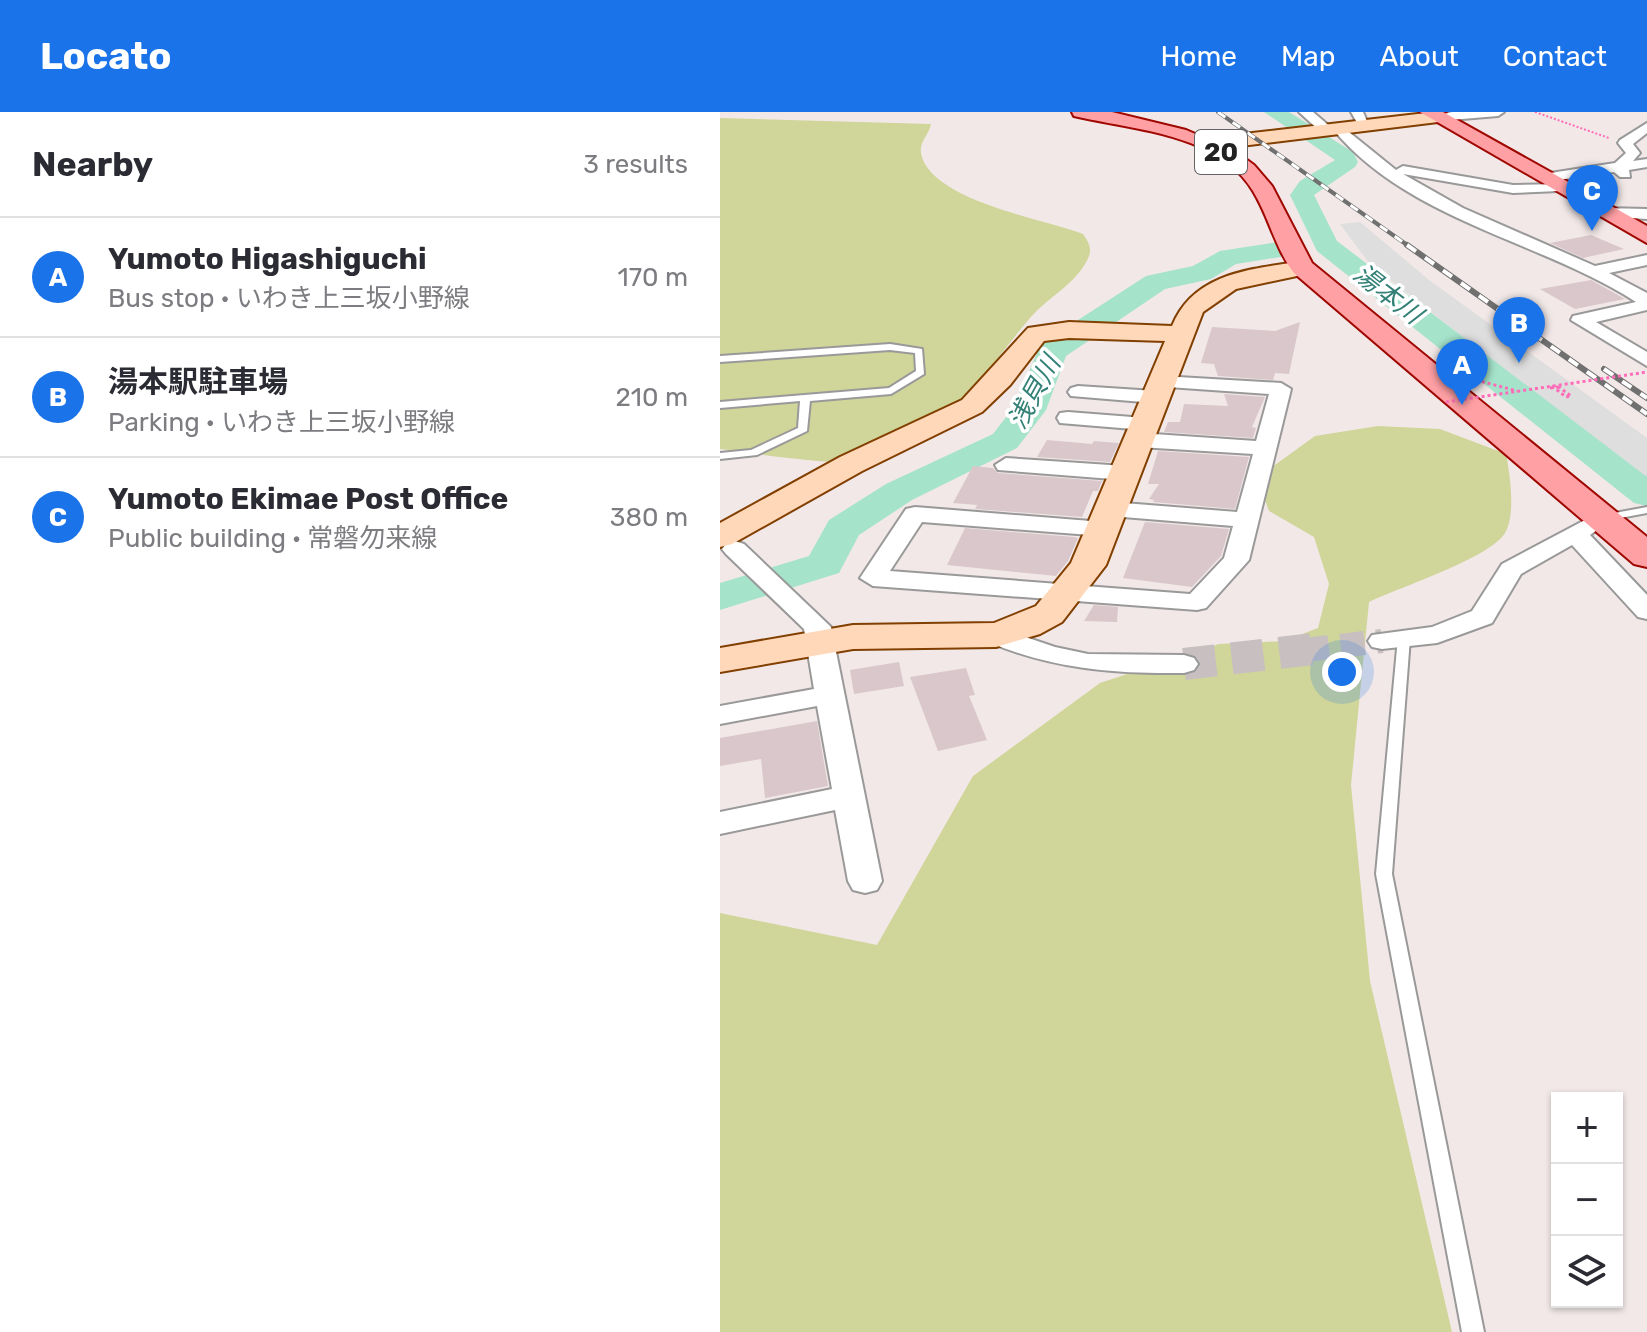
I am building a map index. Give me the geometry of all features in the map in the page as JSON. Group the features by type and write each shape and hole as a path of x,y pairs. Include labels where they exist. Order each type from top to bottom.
{"main road":[{"name":"20","path":"1089,113 1208,144 1255,178 1284,243 1303,268 1647,556"},
{"path":"1433,115 1647,236"}],"street":[{"path":"1305,112 1382,166 1462,211 1592,272 1647,303"},
{"path":"1208,144 1330,129 1361,119 1498,112"},
{"path":"1618,168 1633,153 1625,143 1647,127"},
{"path":"1523,190 1647,163"},
{"path":"1382,166 1572,201 1584,200"},
{"path":"1618,168 1638,180"},
{"path":"1604,213 1647,214"},
{"path":"1592,272 1647,260"},
{"path":"720,660 853,637 996,635 1027,626 1049,614 1088,565 1191,310 1209,291 1241,280 1303,268"},
{"path":"1647,303 1580,320 1647,360"},
{"path":"865,881 817,627 770,580 725,542 863,458 953,417 1000,379 1030,339 1047,332 1069,330 1180,334"},
{"path":"1068,418 1150,410 1281,389 1236,560 1197,602 873,578 915,514 1246,520"},
{"path":"1078,392 1150,410 1265,448"},
{"path":"1006,465 1125,473"},
{"path":"1393,640 1437,635 1482,617 1511,569 1602,518"},
{"path":"1574,533 1647,611"},
{"path":"996,635 1064,661 1184,664"},
{"path":"720,715 830,695"},
{"path":"720,823 850,796"}],"lane":[{"path":"720,359 890,347 919,351 921,372 891,391 720,405"},
{"path":"720,456 753,453 803,429 805,398"},
{"path":"1602,518 1647,510"},
{"path":"1393,640 1384,874 1473,1332"}],"path":[{"path":"1535,112 1625,143"},
{"path":"1446,402 1647,372"},
{"path":"1462,376 1517,391"},
{"path":"1550,387 1559,387 1571,396 1566,397 1550,387"}],"green space":[{"path":"720,118 931,124 921,145 921,153 929,169 944,183 990,206 1083,234 1089,245 1089,256 1071,282 1030,318 966,397 928,435 909,449 890,458 854,462 806,460 720,449"},
{"path":"1378,426 1440,429 1506,454 1510,483 1508,525 1496,543 1464,562 1369,602 1351,785 1370,981 1452,1332 720,1332 720,913 877,945 973,776 1100,683 1219,644 1284,641 1318,628 1329,584 1314,537 1269,511 1257,478 1315,436"}],"shaded area":[{"path":"1360,222 1429,280 1647,438 1647,482 1369,263 1340,224"}],"building":[{"path":"1591,235 1624,249 1583,258 1550,243"},
{"path":"1591,280 1625,299 1575,309 1540,289"},
{"path":"1300,322 1289,374 1275,373 1273,380 1218,376 1214,364 1201,363 1212,327 1275,331"},
{"path":"1224,394 1265,397 1252,427 1256,428 1253,438 1164,432 1168,422 1180,422 1184,404 1228,406"},
{"path":"1047,440 1119,443 1110,462 1037,457"},
{"path":"1158,451 1249,457 1235,509 1153,502 1149,499 1159,484 1148,484"},
{"path":"973,466 993,468 998,473 1102,481 1098,491 1093,491 1082,517 975,509 977,505 953,503"},
{"path":"1145,522 1229,529 1221,556 1192,587 1123,578"},
{"path":"965,528 1078,538 1068,561 1056,576 947,565"},
{"path":"1094,605 1118,607 1117,622 1084,621"},
{"path":"899,662 904,686 854,694 850,670"},
{"path":"966,668 975,695 969,696 987,740 938,751 910,677"},
{"path":"817,721 828,786 765,798 761,759 720,766 720,738"}],"waterway":[{"name":"湯本川","path":"1274,112 1342,152 1347,162 1308,186 1302,195 1326,245 1647,495"},
{"name":"浅貝川","path":"720,597 825,564 843,528 899,492 1005,441 1029,410 1052,351 1156,282 1201,273 1229,257 1278,250"}],"tunnel":[{"path":"1305,650 1382,641"},
{"path":"1184,664 1322,648"}],"railway":[{"path":"1218,112 1410,247"},
{"path":"1407,245 1647,414"},
{"path":"1604,369 1647,398"}],"place":[{"name":"Yumoto Ekimae Post Office","path":"1592,231"},
{"name":"湯本駅駐車場","path":"1519,363"},
{"name":"Yumoto Higashiguchi","path":"1462,405"}]}
